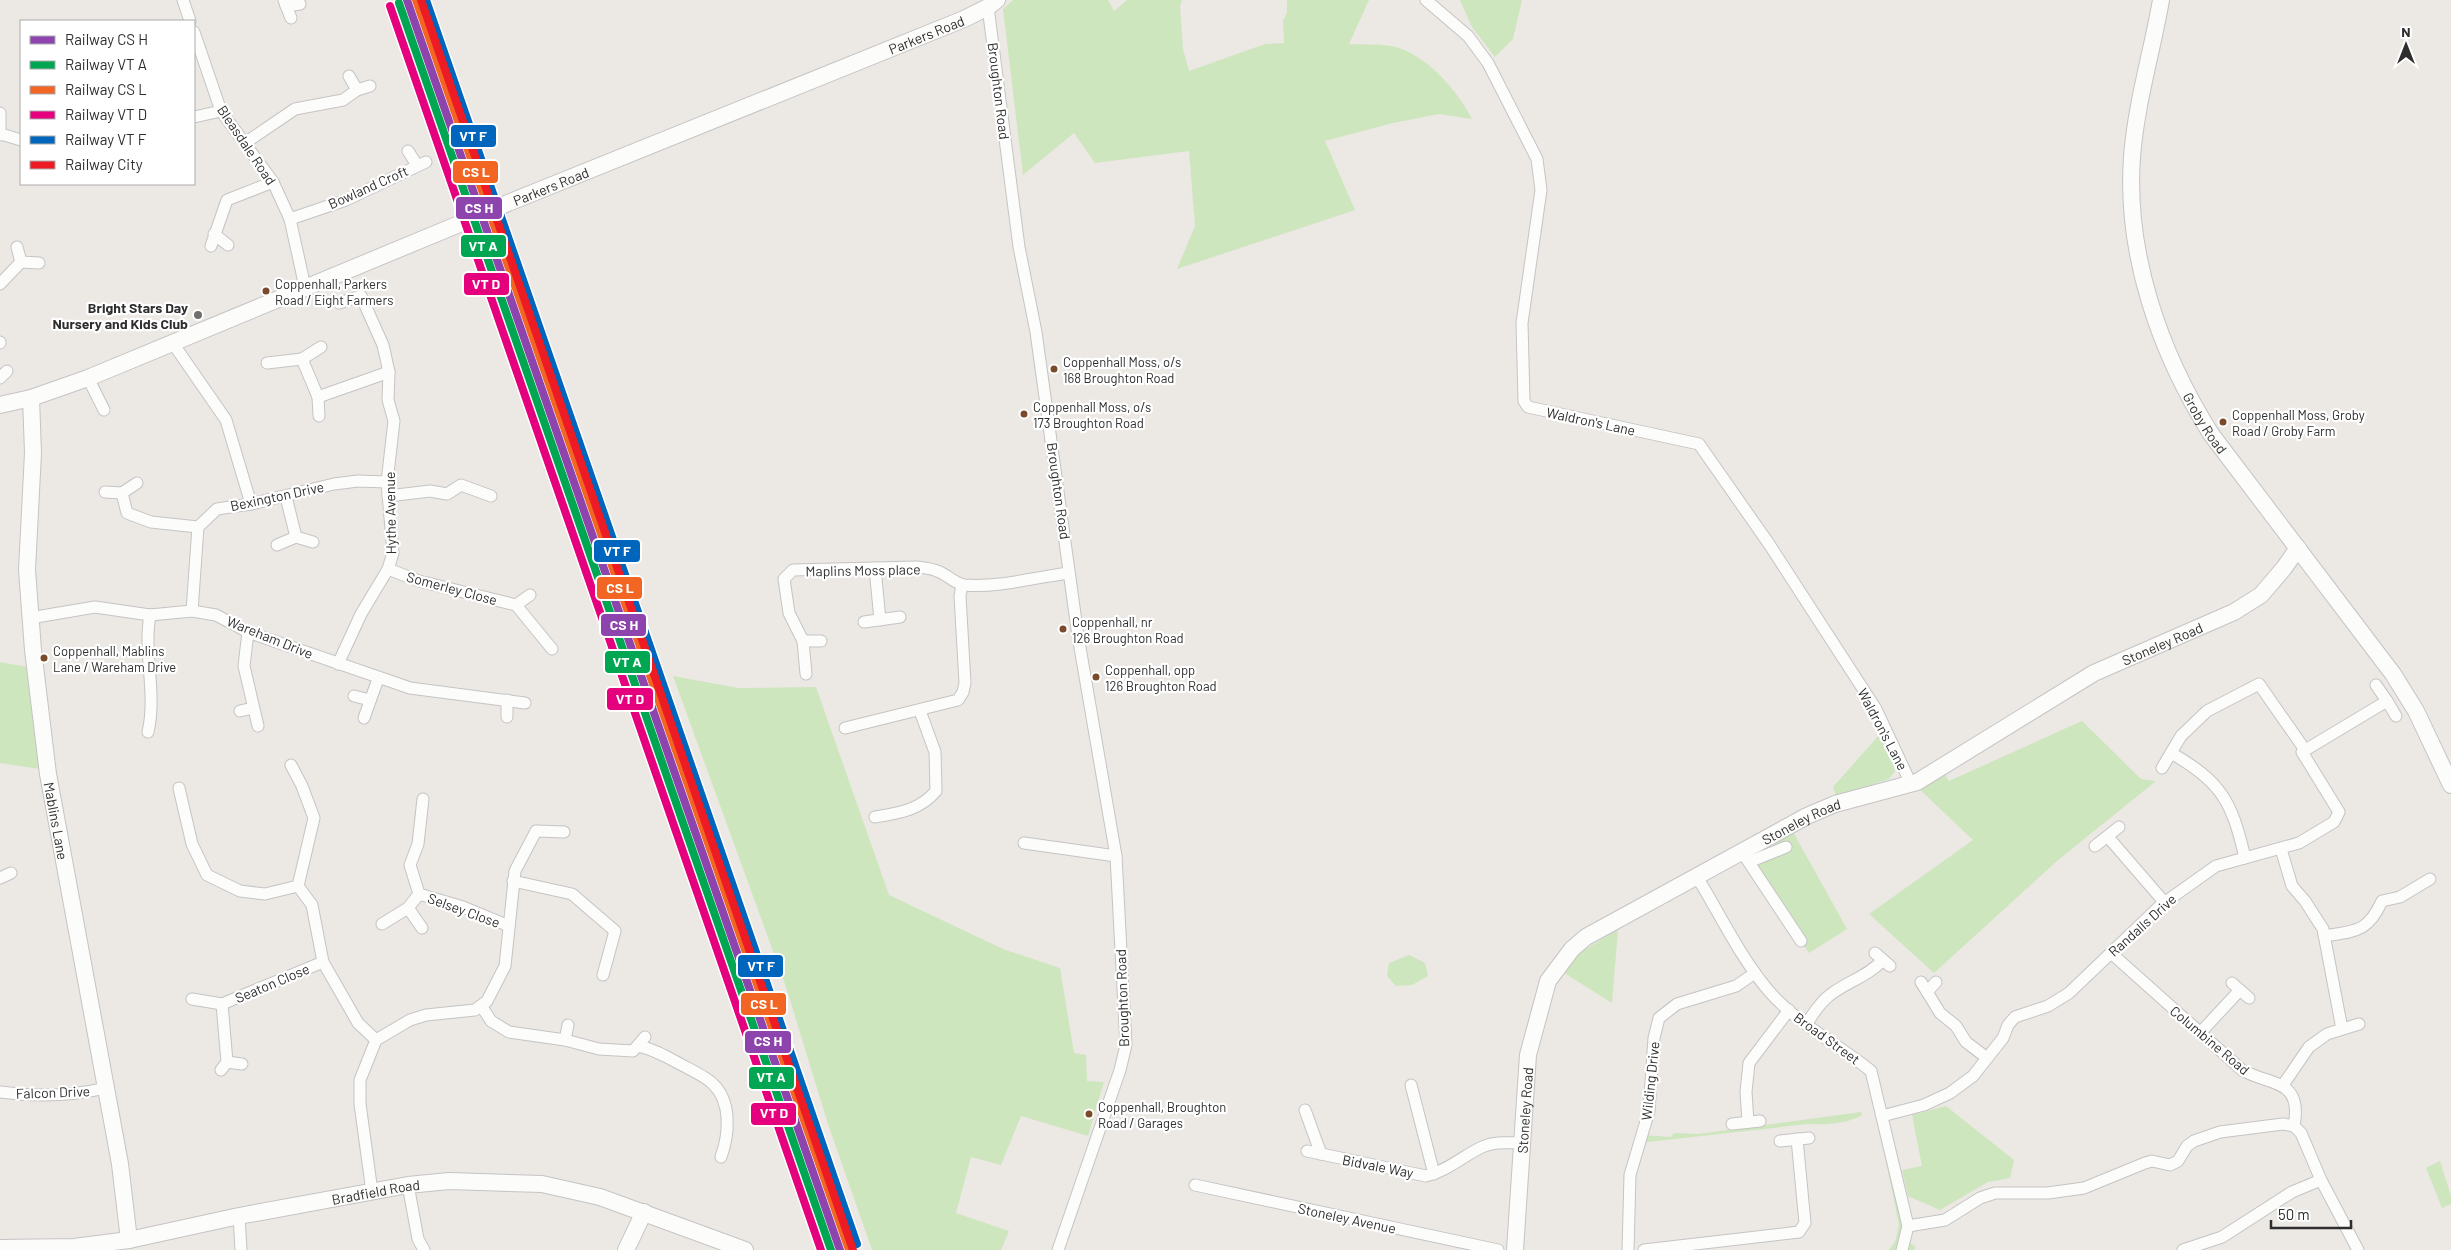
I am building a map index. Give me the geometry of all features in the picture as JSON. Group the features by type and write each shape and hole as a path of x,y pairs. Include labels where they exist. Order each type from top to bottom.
{"street":[{"path":"183,0 190,20"},
{"name":"Waldron's Lane","path":"1426,0 1468,36 1488,64 1537,159 1541,190 1522,323 1524,401 1528,407 1699,444 1769,544 1876,709 1911,784"},
{"name":"Groby Road","path":"2161,0 2144,80 2132,157 2131,207 2140,266 2167,351 2192,405 2237,470 2393,674 2416,711 2451,785"},
{"path":"291,18 285,3 300,4"},
{"name":"Parkers Road","path":"0,405 31,398 88,378 508,203 946,26 992,4"},
{"name":"Broughton Road","path":"992,4 1019,247 1036,332 1078,636 1116,856 1126,1045 1120,1070 1058,1250"},
{"name":"Bleasdale Road","path":"195,35 221,111 273,182 290,218 305,287"},
{"path":"349,76 357,90"},
{"path":"246,143 295,109 343,100 357,90 370,86"},
{"path":"195,117 221,111"},
{"path":"0,113 0,134 20,140"},
{"name":"Bowland Croft","path":"290,218 346,200 421,163 408,152"},
{"path":"211,246 227,200 273,182"},
{"path":"214,234 228,245"},
{"path":"17,247 21,262"},
{"path":"0,284 21,262 39,263"},
{"name":"Hythe Avenue","path":"338,664 361,614 388,569 393,553 387,482 394,420 388,400 388,372 383,346 365,293 339,303"},
{"path":"172,342 226,420 251,504"},
{"path":"267,362 302,359 321,347"},
{"path":"302,359 318,397 319,416"},
{"path":"318,397 388,372"},
{"path":"88,378 104,410"},
{"name":"Mablins Lane","path":"31,398 33,452 27,570 30,618 48,774 120,1164 129,1240"},
{"name":"Bexington Drive","path":"198,526 217,509 286,497 334,484 358,481 387,482"},
{"path":"388,496 430,491 447,494 464,481 491,496"},
{"path":"105,492 122,493 137,483"},
{"path":"122,493 127,513 151,522 198,526 192,611"},
{"path":"286,497 296,537"},
{"path":"277,545 296,537 313,542"},
{"name":"Stoneley Road","path":"1515,1250 1528,1055 1548,981 1557,965 1572,949 1586,937 1697,877 1746,857 1835,804 1911,784 2094,673 2234,612 2261,595 2298,548"},
{"name":"Maplins Moss place","path":"806,674 803,641 789,613 784,579 793,570 918,567 938,571 962,584 992,584 1069,573"},
{"name":"Maplins Moss place","path":"876,568 880,620"},
{"name":"Somerley Close","path":"388,569 419,581 516,605 552,649"},
{"path":"845,728 920,711 958,700 963,692 965,683 960,596 962,584"},
{"name":"Somerley Close","path":"516,605 530,595"},
{"name":"Wareham Drive","path":"30,618 95,606 150,614 192,611 216,615 248,632 378,679 410,688 525,703"},
{"path":"148,732 158,715 146,636 150,614"},
{"path":"864,622 900,616"},
{"path":"248,632 244,666 258,726"},
{"path":"803,641 821,641"},
{"path":"364,718 378,679"},
{"path":"2162,768 2181,736 2207,712 2259,684 2305,750 2387,701"},
{"path":"2376,685 2396,716"},
{"path":"354,696 370,700"},
{"path":"506,700 508,717"},
{"path":"240,711 253,708"},
{"path":"875,817 905,812 927,802 936,791 934,752 920,711"},
{"name":"Randalls Drive","path":"1882,1116 1924,1105 1950,1093 1973,1076 2016,1017 2048,1006 2069,993 2165,903 2216,866 2299,843 2334,822 2339,812 2302,752 2305,750"},
{"path":"2171,753 2196,768 2213,783 2227,801 2235,820 2245,858"},
{"path":"291,765 302,786 314,818 298,886 312,905 323,962 358,1023 376,1040"},
{"path":"179,788 192,844 207,874 240,891 265,894 298,886"},
{"name":"Selsey Close","path":"419,894 410,865 418,844 423,799"},
{"path":"2095,846 2119,826"},
{"path":"372,1192 360,1104 360,1080 376,1040 410,1020 426,1015 482,1007 495,988 505,966 515,871 536,831 564,832"},
{"path":"2108,837 2165,903"},
{"path":"1024,843 1116,856"},
{"path":"1786,847 1746,857 1801,941"},
{"path":"2281,849 2292,886 2315,915 2324,936 2342,1029"},
{"name":"Broad Street","path":"1697,877 1755,973 1769,991 1789,1010 1871,1071 1908,1226 1902,1250"},
{"path":"2324,936 2359,931 2376,915 2382,901 2400,897 2430,879"},
{"path":"513,881 572,894 619,927 603,975"},
{"name":"Selsey Close","path":"382,924 408,908 419,894"},
{"name":"Selsey Close","path":"419,894 463,906 509,926"},
{"name":"Selsey Close","path":"408,908 422,928"},
{"name":"Columbine Road","path":"2111,953 2242,1070 2256,1078 2274,1080 2283,1085"},
{"path":"1807,1023 1822,1001 1831,994 1872,972 1883,960"},
{"name":"Seaton Close","path":"192,999 222,1004 323,962"},
{"name":"Wilding Drive","path":"1628,1250 1630,1175 1649,1110 1654,1038 1659,1018 1677,1004 1736,986 1755,973"},
{"path":"1936,982 1924,987 1940,1012 1956,1026 1966,1042 1987,1058"},
{"path":"2200,1033 2240,990"},
{"name":"Seaton Close","path":"222,1004 224,1066 242,1064"},
{"path":"482,1007 491,1022 509,1032 565,1040 599,1049 633,1051 642,1042 714,1084 721,1095 727,1119 726,1142 720,1157"},
{"path":"1732,1124 1754,1121 1746,1092 1749,1063 1789,1010"},
{"path":"2294,1126 2296,1116 2294,1105 2290,1094 2283,1085 2309,1047 2327,1034 2359,1024"},
{"path":"565,1040 568,1025"},
{"name":"Bidvale Way","path":"1307,1151 1426,1176 1434,1174 1411,1085"},
{"name":"Falcon Drive","path":"0,1092 22,1095 81,1094 106,1088"},
{"path":"1305,1110 1321,1154"},
{"path":"1908,1226 1945,1220 1980,1198 1995,1193 2033,1194 2066,1191 2084,1188 2152,1161 2170,1165 2178,1161 2187,1146 2194,1141 2220,1132 2283,1124 2294,1126 2301,1133 2321,1180 2358,1250"},
{"path":"1780,1141 1809,1138"},
{"path":"1644,1250 1722,1246 1799,1232 1804,1228 1805,1223 1797,1139"},
{"path":"1434,1174 1483,1147 1499,1142 1521,1143"},
{"path":"2183,1250 2222,1237 2292,1192 2321,1180"},
{"name":"Bradfield Road","path":"0,1248 74,1247 129,1240 239,1216 408,1185 448,1181 542,1184 600,1197 745,1250"},
{"path":"408,1185 418,1240 424,1250"},
{"name":"Stoneley Avenue","path":"1196,1185 1498,1250"},
{"path":"626,1250 644,1212"},
{"path":"239,1216 241,1250"}],"green space":[{"path":"1013,0 1108,0 1114,11 1127,0 1182,0 1180,6 1183,49 1189,71 1265,44 1284,43 1283,21 1287,12 1287,0 1369,0 1349,44 1393,46 1410,53 1442,77 1459,97 1472,119 1439,114 1393,123 1325,141 1355,210 1177,269 1195,226 1189,151 1095,163 1074,133 1023,175 1003,9"},
{"path":"1460,0 1522,0 1513,39 1495,57 1472,27"},
{"path":"0,662 27,667 40,769 0,763"},
{"path":"673,676 738,688 816,687 889,895 1003,949 1060,968 1074,1053 1086,1055 1087,1081 1104,1082 1088,1136 1021,1116 1001,1165 971,1157 956,1213 1009,1231 1001,1250 872,1250 828,1124 786,987"},
{"path":"2082,721 2141,779 2156,781 2057,861 1934,973 1869,914 1973,840 1918,788 1944,773 1949,781"},
{"path":"1880,734 1890,753 1895,771 1889,779 1836,796 1833,787"},
{"path":"1792,830 1847,929 1809,953 1742,852"},
{"path":"1618,929 1612,1003 1561,971 1581,952"},
{"path":"1409,955 1425,963 1428,976 1412,985 1396,986 1387,976 1389,963"},
{"path":"1946,1106 2014,1160 2010,1178 1988,1182 1940,1210 1908,1196 1902,1170 1922,1166 1912,1115"},
{"path":"1861,1112 1862,1115 1856,1118 1836,1123 1808,1124 1639,1143 1643,1135 1671,1137 1674,1133 1698,1134"},
{"path":"1879,1126 1906,1240 1916,1247 1914,1250 1889,1250 1895,1242 1899,1225"},
{"path":"2440,1161 2451,1196 2451,1204 2442,1208 2426,1168"}],"railway":[{"path":"401,0 833,1250"}],"transit line":[{"path":"407,0 840,1250"},
{"path":"416,0 848,1247"},
{"path":"426,0 857,1244"},
{"path":"399,3 831,1250"},
{"path":"390,6 821,1250"}],"rail line":[{"name":"City","path":"421,0 853,1250"}],"place":[{"name":"Coppenhall, Parkers Road / Eight Farmers","path":"266,291"},
{"name":"Bright Stars Day Nursery and Kids Club","path":"198,315"},
{"name":"Coppenhall Moss, o/s 168 Broughton Road","path":"1054,369"},
{"name":"Coppenhall Moss, o/s 173 Broughton Road","path":"1024,414"},
{"name":"Coppenhall Moss, Groby Road / Groby Farm","path":"2223,422"},
{"name":"Coppenhall, nr 126 Broughton Road","path":"1063,629"},
{"name":"Coppenhall, Mablins Lane / Wareham Drive","path":"44,658"},
{"name":"Coppenhall, opp 126 Broughton Road","path":"1096,677"},
{"name":"Coppenhall, Broughton Road / Garages","path":"1089,1114"}]}
